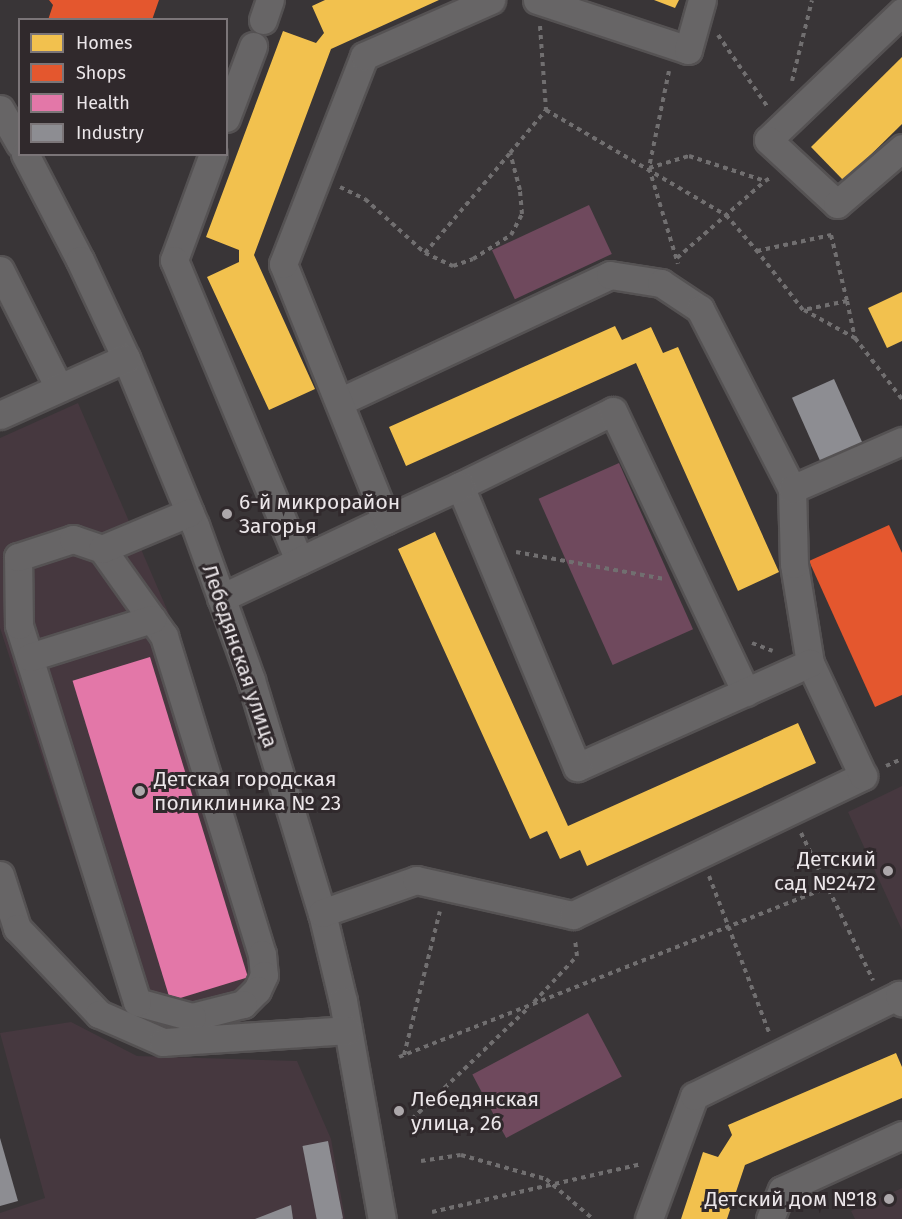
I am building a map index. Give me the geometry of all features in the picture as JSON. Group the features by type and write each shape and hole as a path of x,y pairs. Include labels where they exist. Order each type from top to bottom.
{"street":[{"path":"386,520 283,264 364,56 491,0"},
{"path":"538,0 688,50 701,4"},
{"path":"902,12 768,140 837,204 902,148"},
{"path":"228,113 253,46"},
{"path":"0,109 18,140"},
{"name":"Лебедянская улица","path":"26,156 80,260 126,358 190,512 251,680 322,914 348,1030 382,1219"},
{"path":"212,156 174,260 299,561"},
{"path":"0,270 59,388"},
{"path":"322,914 416,880 573,915 863,776 810,663 794,564 792,489 700,309 661,283 610,275 339,402"},
{"path":"0,415 126,358"},
{"path":"221,598 460,486 613,411 746,692"},
{"path":"792,489 902,441"},
{"path":"460,486 577,767 810,663"},
{"path":"102,549 190,512"},
{"path":"74,539 102,549 152,619 164,636 262,954 264,975 257,990 243,1004 192,1017 137,1002 20,625 18,557 74,539"},
{"path":"30,657 152,619"},
{"path":"0,875 16,928 99,1014 163,1042 348,1030"},
{"path":"649,1219 694,1096 893,1002"},
{"path":"770,1219 782,1190 902,1135"}],"path":[{"path":"425,253 546,110 538,0"},
{"path":"781,127 812,0"},
{"path":"701,4 781,127"},
{"path":"675,45 649,168 689,302"},
{"path":"546,110 726,215 804,310 855,338 902,399"},
{"path":"317,176 365,199 425,253 453,266 473,259 511,236 522,214 520,190 510,153"},
{"path":"649,168 689,156 765,181"},
{"path":"649,281 765,181 793,163"},
{"path":"757,251 831,235 855,338"},
{"path":"804,310 847,301"},
{"path":"485,546 695,584"},
{"path":"747,639 754,645 810,663"},
{"path":"791,811 828,887 893,1002"},
{"path":"700,854 777,1055"},
{"path":"404,1055 446,887"},
{"path":"399,1057 828,887"},
{"path":"412,1119 531,1005 577,956 573,915"},
{"path":"421,1161 461,1155 546,1179 593,1219"},
{"path":"432,1212 672,1158"}],"shaded area":[{"path":"589,205 612,254 515,299 492,250"},
{"name":"Детская городская поликлиника № 23","path":"78,403 175,628 278,953 278,977 269,996 252,1013 194,1027 124,1008 0,628 0,438"},
{"path":"619,463 693,629 613,665 539,499"},
{"name":"Детский сад №2472","path":"902,786 902,930 848,812"},
{"path":"588,1013 622,1077 506,1138 472,1075"},
{"path":"71,1022 137,1056 297,1061 331,1139 345,1219 0,1219 0,1213 45,1198 0,1033"},
{"name":"Детский дом №18","path":"902,1188 902,1219 855,1219 851,1211"}],"building: Homes":[{"path":"325,0 439,0 331,49 254,255 315,389 269,410 207,277 239,262 239,250 206,237 283,31 316,43 324,33 312,6"},
{"path":"654,0 679,0 675,8"},
{"path":"902,57 902,124 844,181 811,147"},
{"path":"902,292 902,341 887,348 868,308"},
{"path":"615,326 622,340 651,327 663,353 678,347 779,572 738,591 636,363 406,466 389,427"},
{"path":"435,532 568,826 798,723 816,763 587,866 580,850 560,859 547,831 530,839 398,549"},
{"path":"896,1053 902,1067 902,1098 745,1165 727,1219 681,1219 703,1152 718,1157 732,1135 728,1125"}],"building: Shops":[{"path":"49,0 159,0 153,18 49,18 53,5"},
{"path":"889,525 902,553 902,695 875,707 809,561"}],"building: Health":[{"path":"150,657 248,977 170,1001 73,681"}],"building: Industry":[{"path":"834,379 867,452 825,471 792,398"},
{"path":"0,1138 18,1201 0,1206"},
{"path":"328,1141 343,1219 317,1219 302,1146"},
{"path":"291,1205 293,1219 255,1219"}],"place":[{"name":"6-й микрорайон Загорья","path":"227,514"},
{"name":"Детская городская поликлиника № 23","path":"140,791"},
{"name":"Детский сад №2472","path":"888,871"},
{"name":"Лебедянская улица, 26","path":"399,1111"},
{"name":"Детский дом №18","path":"889,1199"}]}
